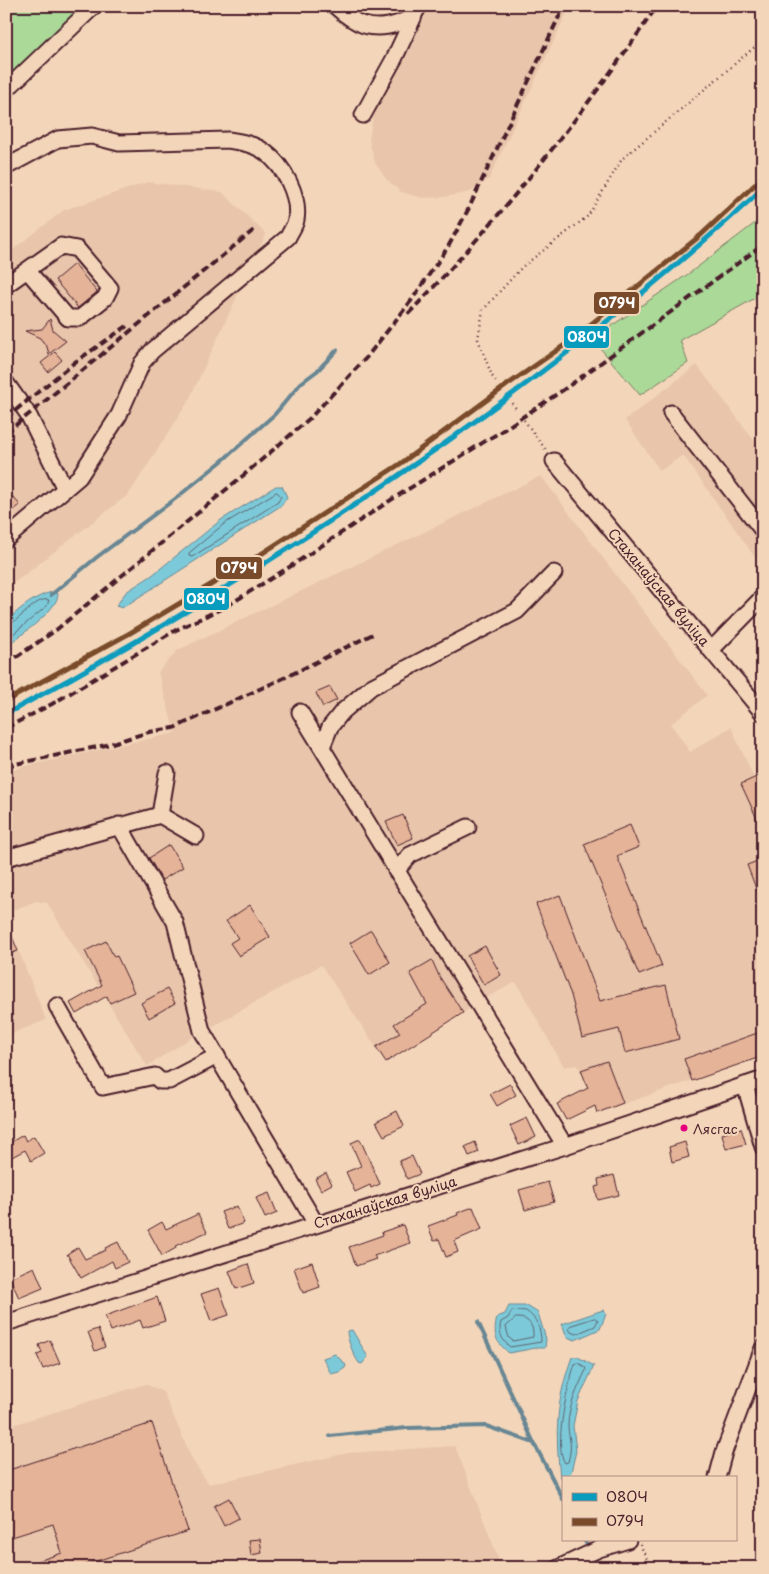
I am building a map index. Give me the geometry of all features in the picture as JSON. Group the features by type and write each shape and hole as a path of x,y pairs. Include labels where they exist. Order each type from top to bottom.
{"street":[{"path":"6,90 94,6"},
{"path":"335,6 348,19 371,27 386,27 416,11"},
{"path":"363,115 394,59 416,11"},
{"path":"6,167 58,139 92,136 120,143 228,140 246,143 264,152 275,162 293,189 297,204 296,221 288,237 152,351 142,363 119,415 79,477 6,539"},
{"path":"6,285 27,270 61,246 77,249 110,288 106,298 80,318 68,318 27,270"},
{"path":"6,383 28,414 65,489"},
{"path":"671,413 763,531"},
{"name":"Стаханаўская вуліца","path":"554,461 763,713"},
{"path":"322,747 330,727 342,712 371,688 517,611 554,573"},
{"path":"711,650 763,597"},
{"path":"300,712 565,1146"},
{"path":"160,815 167,772"},
{"path":"6,858 160,815 196,836"},
{"path":"119,825 175,922 202,1031 316,1224"},
{"path":"396,871 410,855 468,827"},
{"path":"57,1006 103,1087 155,1076 160,1082 169,1081 217,1056"},
{"name":"Стаханаўская вуліца","path":"6,1323 565,1146 763,1079"},
{"path":"745,1085 763,1147"},
{"path":"718,1476 724,1452 763,1348"},
{"path":"558,1568 599,1549 622,1542"}],"path":[{"path":"496,381 492,376 478,339 483,310 522,267 588,216 622,159 763,40"},
{"path":"512,403 517,410"},
{"path":"524,420 554,461"},
{"path":"639,1542 651,1568"}],"shaded area":[{"path":"428,6 570,6 489,179 470,192 445,197 422,198 401,192 386,179 375,163 369,140 373,117"},
{"path":"148,182 222,192 266,234 188,402 129,494 6,589 6,255 64,210"},
{"path":"697,365 763,452 763,560 759,563 683,455 660,471 625,420"},
{"path":"541,476 707,695 671,724 690,752 731,727 754,778 763,774 763,1056 597,1113 581,1070 576,1065 564,1067 516,982 488,997 386,1062 321,965 202,1031 147,1066 47,903 36,901 6,913 6,773 22,767 175,733 158,672 178,650"},
{"path":"6,919 46,1020 6,1036"},
{"path":"146,1384 163,1392 193,1461 209,1484 348,1453 455,1446 502,1568 6,1568 6,1427"}],"green space":[{"path":"6,6 94,6 6,90"},
{"path":"763,217 763,298 759,296 680,340 688,363 640,395 595,342 604,331 691,272"}],"water":[{"path":"276,486 282,486 287,497 282,505 122,608 116,606 126,592 151,576 221,520"},
{"path":"52,592 58,594 52,607 37,622 6,646 6,621 33,600"},
{"path":"509,1306 527,1306 538,1313 546,1339 545,1348 509,1353 501,1345 495,1333 497,1317 505,1314"},
{"path":"603,1310 606,1314 600,1329 575,1340 567,1337 562,1324"},
{"path":"352,1330 368,1357 362,1364 359,1363 355,1356 348,1339 347,1331"},
{"path":"335,1354 346,1365 339,1372 331,1374 323,1358"},
{"path":"572,1357 578,1357 594,1366 578,1401 573,1426 576,1451 571,1472 568,1476 562,1477 560,1477 557,1430 560,1402"}],"building":[{"path":"74,264 97,292 78,308 55,280"},
{"path":"50,319 53,330 66,341 49,354 47,347 40,338 25,331 42,329"},
{"path":"55,352 62,360 48,372 41,363"},
{"path":"6,489 20,505 6,517"},
{"path":"330,687 337,700 323,707 316,693"},
{"path":"763,774 763,832 741,784"},
{"path":"403,815 413,838 397,845 386,822"},
{"path":"630,825 639,847 617,856 662,966 639,975 584,844"},
{"path":"169,845 183,867 162,880 149,858"},
{"path":"763,859 763,904 762,904 747,865"},
{"path":"560,895 600,1001 666,985 679,1039 625,1053 619,1029 582,1038 571,995 536,904"},
{"path":"250,905 270,937 239,956 230,943 238,938 226,921"},
{"path":"6,922 18,951 6,955"},
{"path":"371,930 390,962 369,975 350,943"},
{"path":"106,941 114,957 117,956 134,992 110,1003 107,996 76,1014 70,1003 102,985 85,951"},
{"path":"485,946 501,975 484,985 467,956"},
{"path":"432,960 439,976 463,1013 386,1062 376,1047 400,1033 394,1024 427,1004 410,973"},
{"path":"167,989 175,1003 149,1018 141,1003"},
{"path":"763,1031 763,1056 692,1081 684,1059"},
{"path":"607,1061 623,1103 597,1113 595,1106 566,1120 557,1104 588,1088 581,1070"},
{"path":"510,1084 516,1095 497,1106 490,1094"},
{"path":"397,1111 404,1126 384,1136 376,1122"},
{"path":"527,1118 536,1137 519,1145 510,1126"},
{"path":"741,1128 746,1144 726,1149 722,1134"},
{"path":"23,1135 26,1141 34,1136 44,1153 31,1161 25,1150 6,1160 6,1145"},
{"path":"360,1139 380,1184 371,1188 370,1185 355,1192 346,1172 361,1166 351,1143"},
{"path":"475,1142 479,1152 469,1156 465,1147"},
{"path":"685,1142 689,1157 672,1162 669,1147"},
{"path":"412,1156 420,1174 407,1179 399,1161"},
{"path":"326,1173 332,1184 321,1190 315,1179"},
{"path":"614,1175 619,1195 598,1200 595,1187 599,1186 598,1179"},
{"path":"548,1182 554,1202 525,1210 519,1190"},
{"path":"269,1193 277,1213 265,1218 256,1198"},
{"path":"237,1206 244,1223 228,1229 221,1212"},
{"path":"473,1207 482,1229 454,1241 458,1252 446,1257 439,1239 434,1241 428,1226 458,1215 457,1213"},
{"path":"198,1214 207,1232 175,1246 176,1248 162,1256 148,1230 162,1222 166,1229"},
{"path":"403,1225 410,1243 374,1256 376,1259 356,1266 349,1247 383,1235 382,1232"},
{"path":"118,1242 128,1262 115,1268 112,1261 81,1278 67,1254 78,1247 85,1259 106,1250 105,1248"},
{"path":"312,1262 320,1287 303,1293 294,1268"},
{"path":"248,1264 254,1283 236,1289 229,1271"},
{"path":"34,1267 43,1288 19,1298 10,1278"},
{"path":"219,1288 229,1315 211,1321 201,1294"},
{"path":"157,1297 165,1321 143,1328 140,1320 111,1331 105,1316"},
{"path":"98,1329 105,1347 95,1351 88,1332"},
{"path":"50,1340 60,1363 43,1369 37,1355 42,1353 39,1345"},
{"path":"152,1423 188,1531 75,1568 23,1568 23,1566 62,1553 53,1524 6,1539 6,1471"},
{"path":"229,1498 239,1518 224,1526 214,1506"},
{"path":"260,1539 262,1553 251,1555 249,1540"}],"waterway":[{"path":"51,595 97,557 175,499 222,461 275,414 301,383 317,371 337,350"},
{"path":"478,1322 534,1443 562,1497"},
{"path":"330,1436 407,1428 486,1426 534,1443"},
{"path":"596,1562 599,1568"}],"railway":[{"path":"6,664 56,630 245,474 310,418 366,358 411,301 448,247 469,208 564,6"},
{"path":"408,314 475,241 539,166 570,127 657,6"},
{"path":"6,433 255,229"},
{"path":"6,728 52,704 176,630 227,606 291,566 566,388 763,245"},
{"path":"6,418 75,362 127,326"},
{"path":"6,766 106,745 149,732 174,728 286,677 375,633"}],"transit line":[{"name":"079Ч","path":"6,701 130,633 244,565 400,464 569,342 701,235 763,177"},
{"name":"080Ч","path":"6,714 176,618 286,550 395,478 530,381 610,319 649,288 763,188"}],"place":[{"name":"Лясгас","path":"684,1128"}]}
